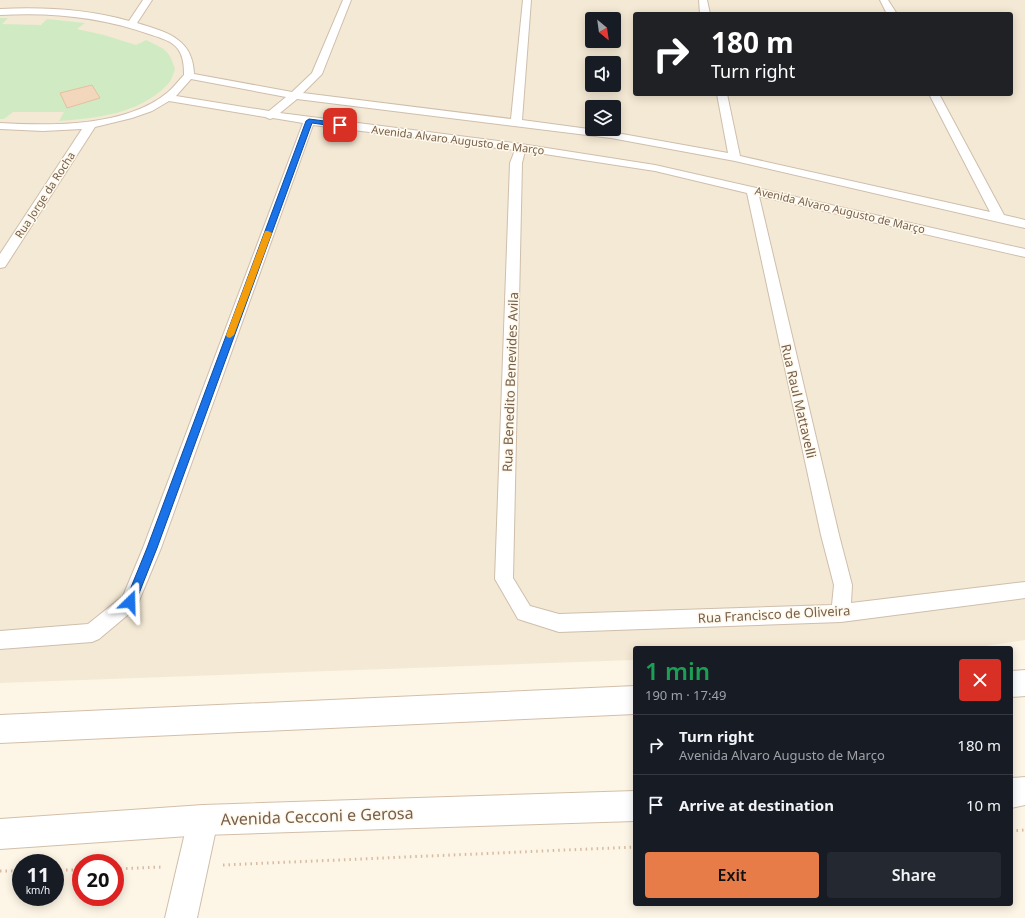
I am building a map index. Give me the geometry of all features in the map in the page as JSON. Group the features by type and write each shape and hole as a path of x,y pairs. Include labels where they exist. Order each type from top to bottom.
{"street":[{"path":"1013,684 1025,683"},
{"path":"0,729 633,700"},
{"path":"1013,792 1025,791"},
{"name":"Avenida Cecconi e Gerosa","path":"0,834 203,820 633,806"},
{"path":"181,918 203,820"}],"lane":[{"path":"132,23 148,0"},
{"path":"270,116 310,82 317,74 347,0"},
{"path":"516,123 527,0"},
{"path":"703,0 706,12"},
{"path":"884,0 891,12"},
{"path":"0,12 58,12 132,23 172,39 184,49 189,63 189,76 168,98 139,112 112,121 90,126 28,128 0,126"},
{"name":"Avenida Alvaro Augusto de Março","path":"189,76 293,95 585,132"},
{"path":"722,96 735,158"},
{"path":"935,96 1000,217"},
{"name":"Avenida Alvaro Augusto de Março","path":"168,98 270,116 521,147 655,168 752,189 1025,254"},
{"path":"0,640 92,633 130,602 152,548 309,121"},
{"name":"Rua Jorge da Rocha","path":"0,264 90,126"},
{"path":"606,160 611,136"},
{"name":"Avenida Alvaro Augusto de Março","path":"617,136 735,158 1000,217 1025,224"},
{"path":"655,168 661,144"},
{"name":"Rua Benedito Benevides Avila","path":"521,147 516,163 504,579 524,613"},
{"name":"Rua Raul Mattavelli","path":"752,189 843,585 841,613"},
{"name":"Rua Francisco de Oliveira","path":"524,613 559,623 841,613 1025,590"}],"path":[{"path":"1013,831 1025,830"},
{"path":"124,869 633,847"},
{"path":"0,872 12,871"}],"shaded area":[{"path":"0,0 1025,0 1025,640 986,646 633,646 633,660 0,683"}],"green space":[{"path":"0,18 8,18 2,24 41,25 47,19 85,23 77,29 104,35 136,45 146,40 168,53 175,69 172,78 166,86 155,95 130,109 116,113 59,121 64,112 13,112 4,119 0,119"}],"building":[{"path":"92,85 100,98 67,108 60,93"}],"slow traffic":[{"path":"230,335 268,233"}],"route":[{"path":"130,602 152,548 309,121 340,125"}]}
